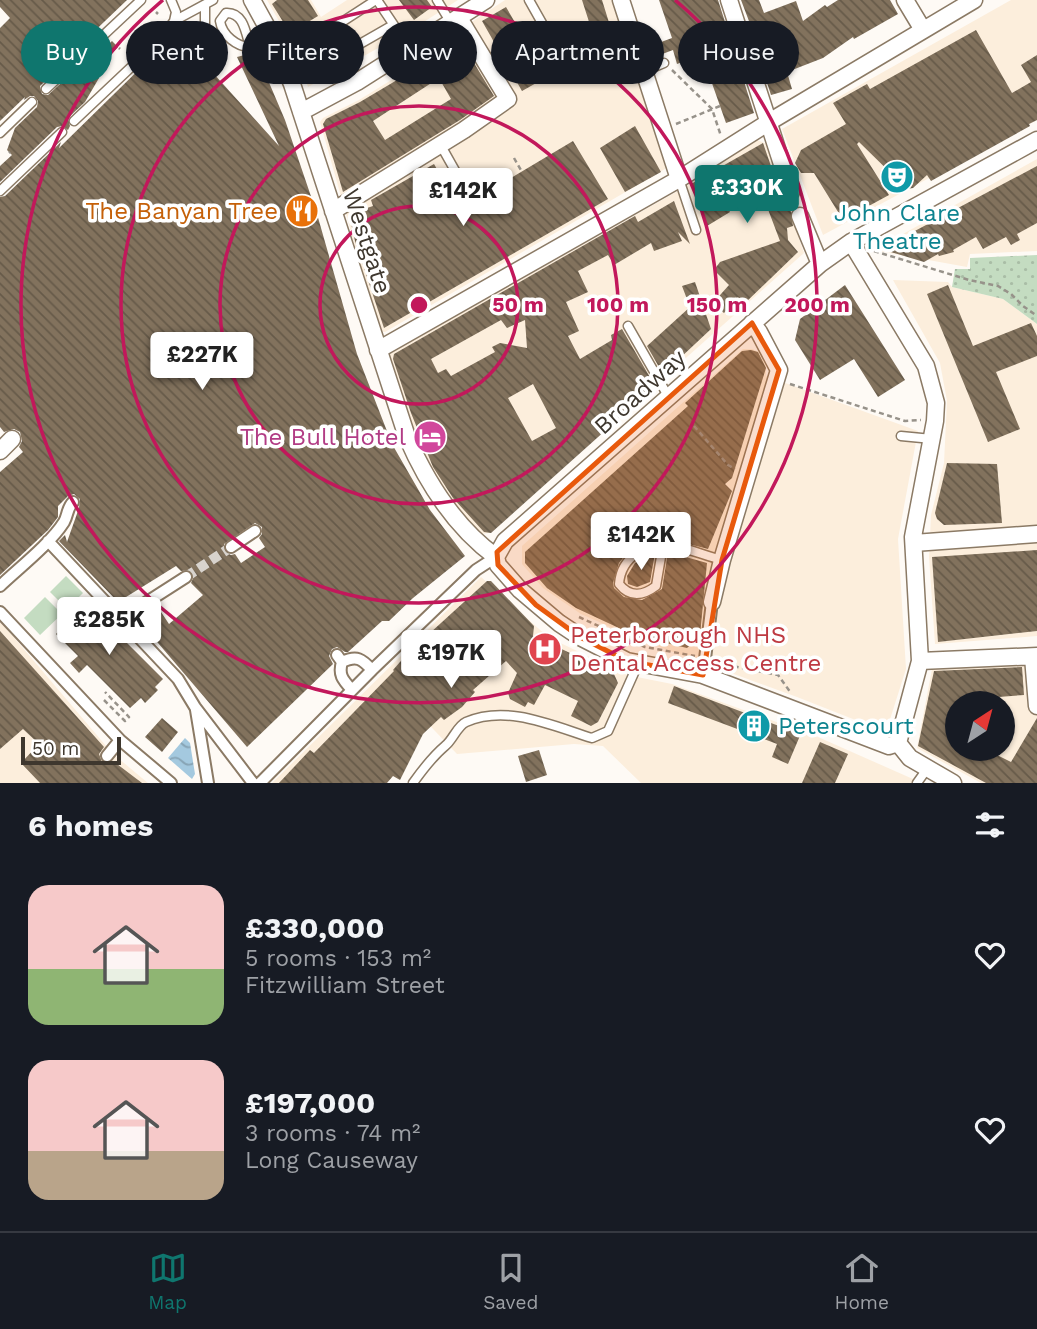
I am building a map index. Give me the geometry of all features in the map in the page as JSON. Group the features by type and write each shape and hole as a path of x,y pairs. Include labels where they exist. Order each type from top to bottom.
{"street":[{"name":"Westgate","path":"252,0 264,21"},
{"path":"621,0 628,21"},
{"path":"729,0 792,191"},
{"path":"905,0 923,30"},
{"path":"378,350 679,179 974,0"},
{"path":"455,21 478,2"},
{"path":"333,211 508,99 477,53"},
{"path":"301,112 378,68"},
{"name":"Westgate","path":"290,84 407,437 422,472 480,545 496,556 498,565 520,590 580,638 638,664 703,674 889,746 898,743"},
{"path":"649,84 679,179"},
{"name":"Broadway","path":"496,556 505,541 820,264 851,242 1037,140"},
{"path":"800,216 820,264"},
{"path":"851,242 926,366 936,403 932,439 913,537 920,661 898,743 910,758 953,783"},
{"path":"703,674 712,602 722,560 779,370 752,323"},
{"path":"0,586 48,541 64,522 73,502"},
{"path":"231,547 255,531"},
{"path":"914,543 1037,534"},
{"path":"48,541 180,676 195,708 253,783"},
{"path":"260,783 372,670 476,570 496,556"},
{"path":"122,618 186,577"},
{"path":"0,612 120,740 171,783"},
{"path":"920,661 1035,657 1037,706"},
{"path":"352,690 341,678 340,658 362,659 372,670"},
{"path":"195,708 208,783"},
{"path":"107,756 120,740"}],"lane":[{"path":"46,89 141,0"},
{"path":"171,0 176,12 174,21"},
{"path":"344,21 377,0 390,21"},
{"path":"437,0 455,21"},
{"path":"529,0 541,21"},
{"path":"174,21 209,3"},
{"path":"206,21 209,3"},
{"path":"230,12 239,17 250,47 238,45 223,31 220,25 223,15 230,12"},
{"path":"74,121 126,72"},
{"path":"0,133 33,102"},
{"path":"0,191 62,132"},
{"path":"440,144 462,183"},
{"path":"679,179 696,230"},
{"path":"628,326 668,396"},
{"path":"901,436 932,439"},
{"path":"656,525 662,537 662,551 656,586 647,594 636,595 624,590 619,584 620,571 629,558 647,548 672,545 722,560"},
{"path":"414,783 433,756 447,745 463,723 503,714 592,738 608,731 638,664"},
{"path":"917,783 928,769"}],"path":[{"path":"664,63 712,109 727,149"},
{"path":"664,129 720,106"},
{"path":"514,158 522,172"},
{"path":"873,251 998,286 1037,316"},
{"path":"776,379 905,421 935,421"},
{"path":"694,426 728,466 748,475"},
{"path":"578,617 645,647 704,657 722,665 778,675 793,695"},
{"path":"104,700 125,721 129,717 105,692"}],"highlighted area":[{"path":"752,323 779,370 722,560 703,675 627,661 580,637 536,605 498,565 497,552"}],"shaded area":[{"path":"267,0 311,0 321,17 347,0 458,0 425,21 378,21 378,48 364,56 364,21 279,21"},
{"path":"505,0 612,0 619,21 491,21 491,84 641,84 669,164 665,169 385,332 379,331 320,122 385,84 477,84 477,21 473,21"},
{"path":"1011,0 1037,0 1037,120 823,235 782,129"},
{"path":"755,139 767,144 804,253 489,533 480,534 449,499 426,461 387,358 391,353 678,191"},
{"path":"1037,159 1037,251 970,254 967,267 879,251 878,248"},
{"path":"893,280 948,282 952,287 1003,299 1037,324 1037,636 935,644 929,557 931,515 944,463 947,401 940,363"},
{"path":"743,349 761,353 766,360 766,376 918,431 898,539 906,669 886,732 643,641 581,614 543,588 522,564 522,546"},
{"path":"481,577 548,637 627,675 672,684 818,737 922,783 641,783 603,746 574,744 457,754 413,708 342,783 272,783"},
{"path":"0,621 112,753 148,783 0,783"},
{"path":"1037,662 1037,783 981,783 917,748 932,669"}],"green space":[{"path":"1037,255 1037,324 1003,299 952,287 955,269 970,269 970,258"},
{"path":"66,576 83,593 67,609 50,592"},
{"path":"45,597 62,614 40,635 24,618"}],"water":[{"path":"185,738 190,743 195,774 192,779 168,758"}],"building":[{"path":"0,0 127,0 105,21 21,21 21,84 42,84 42,94 48,95 60,84 96,84 85,102 68,118 68,130 63,126 57,127 0,182 0,166 12,155 7,150 15,128 37,107 38,101 34,96 24,100 25,97 0,121 0,28 10,18 0,7"},
{"path":"277,0 308,0 318,16 310,21 283,21 272,4"},
{"path":"399,0 427,0 432,7 414,20"},
{"path":"582,0 602,0 609,21 589,21"},
{"path":"659,0 718,0 725,21 678,21 677,64 673,50 664,53 664,41 672,38"},
{"path":"741,0 759,0 764,13 796,1 803,21 825,5 827,7 838,0 890,0 898,14 854,39 853,37 823,58 799,67 799,21 749,21"},
{"path":"506,7 514,21 491,21 491,37 482,21"},
{"path":"976,30 1012,93 1031,82 1021,65 1037,55 1037,120 931,181 927,175 913,188 907,189 859,142 857,144 889,195 843,220 814,173 801,173 795,163 801,150 846,124 833,103 867,84 870,89"},
{"path":"112,41 118,47 112,53"},
{"path":"477,68 494,96 343,192 323,124 326,119 390,84 430,84 373,121 385,140 451,99 442,84 477,84"},
{"path":"126,82 223,84 279,146 250,84 270,84 285,120 317,214 357,354 392,444 430,510 465,556 389,621 382,621 348,652 337,647 332,649 329,656 333,664 247,747 152,636 142,619 159,609 169,624 203,595 191,583 194,576 190,570 181,571 176,566 118,602 59,541 65,535 67,542 79,508 80,499 74,494 58,506 58,517 48,530 0,575 0,472 23,452 19,447 22,441 20,432 14,429 4,432 0,427 0,197 5,196 61,142 59,148","holes":["255,523 262,527 259,538 265,547 241,563 235,554 225,552 224,544"]},
{"path":"518,84 534,84 522,91"},
{"path":"712,84 745,84 754,113 726,123"},
{"path":"767,84 791,84 792,89 771,95"},
{"path":"635,126 661,172 625,192 600,148"},
{"path":"573,141 608,199 384,328 355,241 349,214 373,206 371,200 434,164 455,200 485,183 491,190"},
{"path":"763,143 781,195 787,201 791,212 793,226 787,228 788,240 798,252 744,304 738,297 724,313 713,303 729,285 714,270 720,262 780,241 755,175 721,195 730,212 707,226 691,184"},
{"path":"1037,166 1037,223 1017,234 1020,240 1011,245 1006,237 983,249 976,237 953,250 954,252 939,256 938,254 924,262 881,249"},
{"path":"674,201 690,244 678,232 682,241 654,251 651,243 614,265 608,255 578,271 588,292 566,302 579,331 568,336 580,359 612,340 611,335 622,329 655,386 491,533 484,532 453,498 433,467 411,413 393,359 394,354 635,216 638,222","holes":["501,320 507,328 525,320 527,348 500,343 492,347 495,352 451,376 446,369 438,373 431,359","533,384 556,428 532,441 508,398"]},
{"path":"695,282 711,329 663,374 647,346 690,307 682,286"},
{"path":"845,285 905,380 878,397 854,359 820,380 795,340 800,319"},
{"path":"948,285 973,346 1031,323 1037,336 1037,356 996,372 1020,429 988,442 927,294"},
{"path":"742,351 758,352 766,368 732,478 725,484 732,491 708,549 669,539 661,522 654,519 649,525 655,539 642,543 626,554 619,563 613,583 614,588 624,597 642,600 662,589 668,552 707,563 700,635 687,648 636,636 576,608 547,588 525,563 525,552 688,406 685,403"},
{"path":"947,463 997,464 1002,523 944,525 937,519 935,513"},
{"path":"1037,550 1037,631 938,642 932,557"},
{"path":"655,553 650,582 637,587 628,584 627,576 635,563"},
{"path":"487,581 491,581 534,626 533,636 540,643 549,643 614,674 618,683 598,722 591,726 571,716 578,701 545,685 534,705 528,702 525,707 510,699 508,693 517,673 506,661 473,690 475,692 462,707 444,720 441,717 423,734 400,780 393,776 387,783 279,783 310,750 314,753 394,671 407,654"},
{"path":"87,603 163,679 155,687 158,690 145,703 141,698 130,708 87,665 79,673 70,663 78,656 56,634"},
{"path":"0,631 104,747 99,754 102,762 106,764 113,761 142,783 40,783 21,763 39,744 23,729 0,749"},
{"path":"1022,667 1024,695 1015,696 1015,691 945,691 945,761 918,746 934,671"},
{"name":"Peterscourt","path":"674,686 784,728 786,724 802,731 788,764 772,757 777,744 668,703"},
{"path":"162,718 178,732 162,752 145,737"},
{"path":"1037,718 1037,783 986,783 946,761 1015,761 1015,755"},
{"path":"820,742 848,754 835,783 802,783"},
{"path":"539,750 547,775 526,782 518,756"}],"tunnel":[{"path":"186,577 231,547"}],"place":[{"name":"John Clare Theatre","path":"897,177"},
{"name":"The Banyan Tree","path":"302,211"},
{"name":"The Bull Hotel","path":"430,437"},
{"name":"Peterborough NHS Dental Access Centre","path":"545,649"},
{"name":"Peterscourt","path":"754,726"}]}
